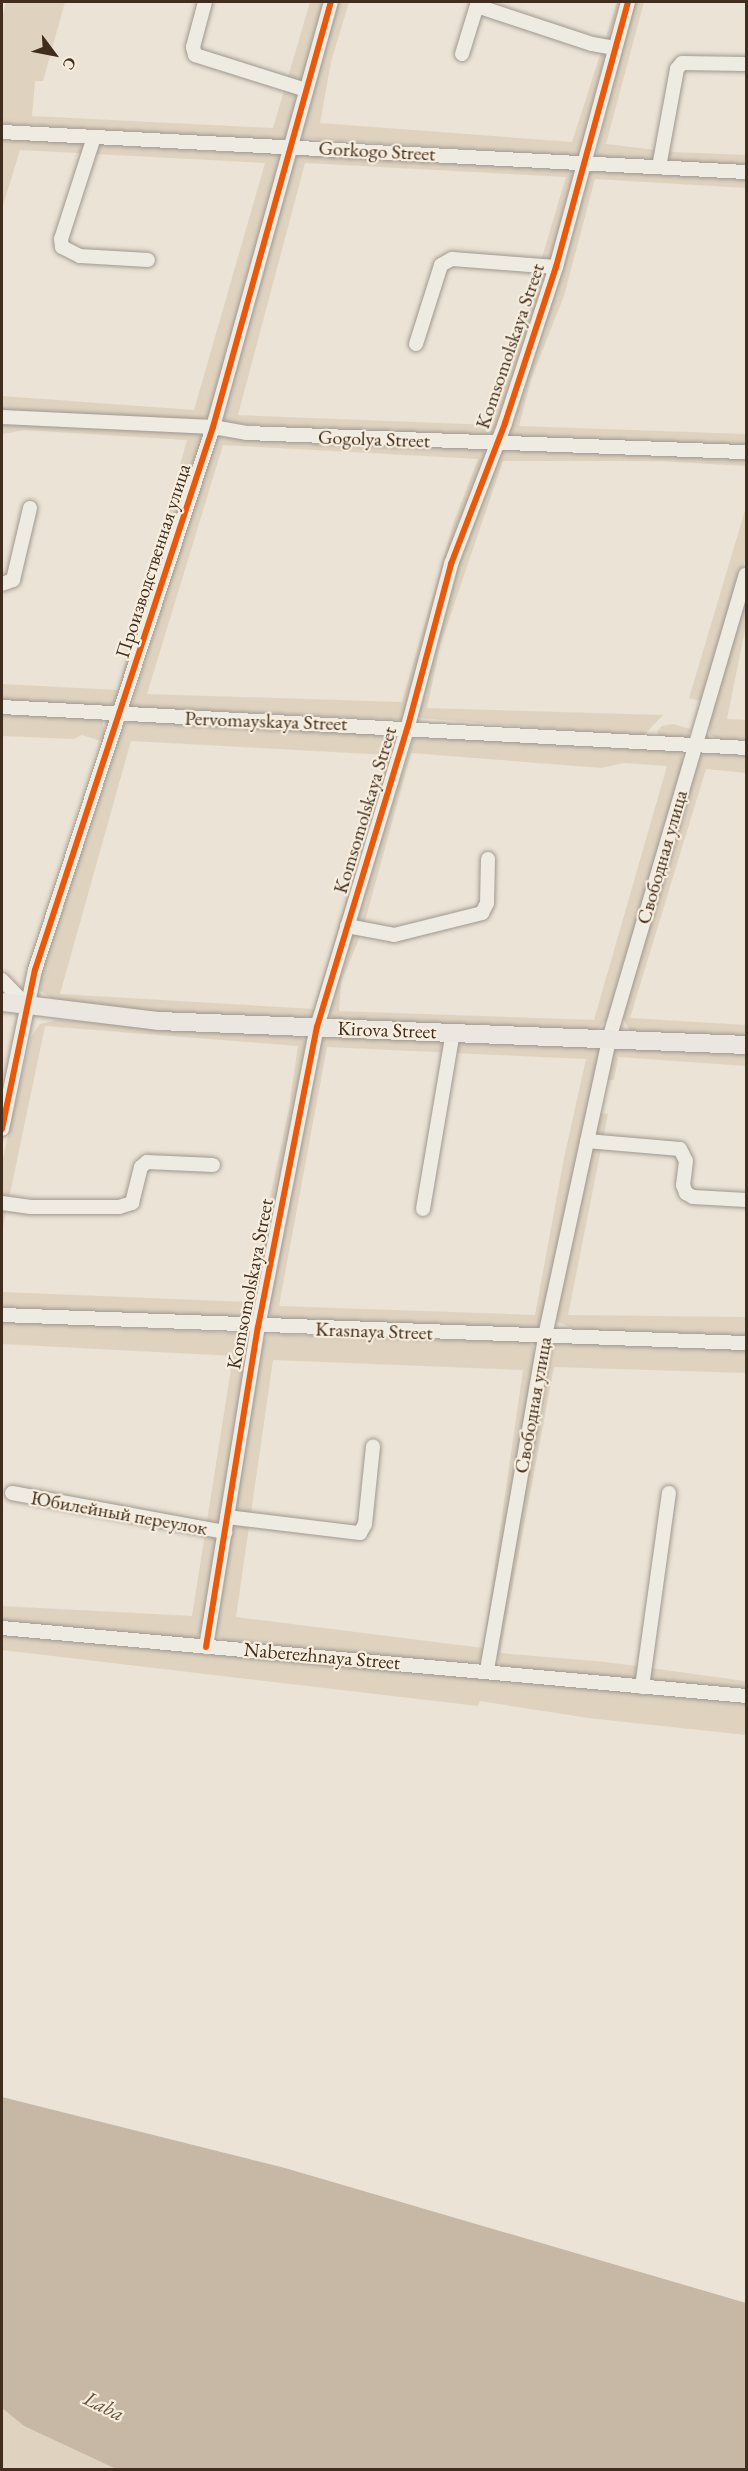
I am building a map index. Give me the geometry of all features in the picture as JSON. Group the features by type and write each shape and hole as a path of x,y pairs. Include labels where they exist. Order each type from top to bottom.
{"main road":[{"name":"Kirova Street","path":"2,1002 28,1007 159,1021 747,1046"}],"street":[{"path":"206,2 193,47 195,55 306,90"},
{"name":"Производственная улица","path":"2,1129 34,970 121,716 213,427 331,2"},
{"name":"Komsomolskaya Street","path":"206,1647 258,1327 317,1027 408,726 451,564 556,267 583,164 594,135 628,2"},
{"path":"462,54 478,4 592,44 615,48"},
{"path":"659,167 677,69 682,63 747,64"},
{"name":"Gorkogo Street","path":"2,132 747,172"},
{"path":"94,137 61,239 62,247 80,256 148,260"},
{"name":"Komsomolskaya Street","path":"416,344 441,265 452,259 556,267"},
{"name":"Gogolya Street","path":"2,417 213,427 247,433 747,452"},
{"path":"2,584 13,580 30,508"},
{"name":"Свободная улица","path":"487,1670 545,1336 609,1039 747,575"},
{"name":"Pervomayskaya Street","path":"2,707 121,716 408,726 747,748"},
{"path":"347,926 394,934 482,913 487,903 488,859"},
{"path":"2,980 28,1007"},
{"path":"423,1209 453,1032"},
{"path":"587,1141 680,1149 686,1161 683,1185 686,1193 693,1197 747,1200"},
{"path":"2,1203 31,1207 119,1207 132,1203 141,1167 147,1162 213,1165"},
{"name":"Krasnaya Street","path":"2,1315 258,1327 747,1343"},
{"path":"227,1517 360,1533 365,1524 373,1446"},
{"name":"Юбилейный переулок","path":"12,1493 225,1532"},
{"path":"642,1687 669,1493"},
{"name":"Naberezhnaya Street","path":"2,1628 487,1670 747,1696"}],"shaded area":[{"path":"6,2 65,2 43,81 35,81 32,116 273,128 310,2 327,2 288,138 280,140 2,124 2,18"},
{"path":"337,2 349,2 331,62 320,123 572,142 617,2 622,2 584,148 579,156 564,156 303,138 302,128"},
{"path":"631,2 644,2 606,144 673,152 746,155 746,167 596,157"},
{"path":"2,137 217,152 278,152 282,158 209,416 201,420 2,411 2,396 194,410 265,163 20,150 2,209"},
{"path":"297,153 567,168 574,173 554,257 492,438 222,423 221,412 292,157","holes":["305,163 566,177 492,425 238,415"]},
{"path":"587,171 746,179 746,188 595,179 564,296 531,379 519,426 746,434 746,448 508,438 506,433"},
{"path":"2,422 193,429 202,436 116,704 105,708 2,700 2,684 118,690 187,440 24,430 3,434"},
{"path":"218,435 482,448 487,456 403,720 131,707 213,442","holes":["223,445 478,459 454,522 402,702 147,694"]},
{"path":"502,448 746,457 746,466 659,461 503,461 440,646 427,708 663,715 643,736 419,718 417,711 455,565"},
{"path":"746,507 746,558 701,701 689,698"},
{"path":"746,595 746,625 727,719 746,720 746,742 721,740 710,735 710,715"},
{"path":"2,712 102,720 107,743 82,735 74,739 2,736"},
{"path":"130,721 391,732 398,736 399,744 314,1021 111,1011 60,1003 40,991 42,970 124,724","holes":["131,741 389,755 314,1009 60,994"]},
{"path":"674,724 690,729 688,739 659,737 657,731 662,726"},
{"path":"415,734 678,749 682,755 683,764 609,1018 599,1028 589,1033 336,1021 329,1015 351,935 356,932 361,934 341,982 339,1011 594,1020 667,766 624,763 601,768 411,753 364,925 355,916"},
{"path":"704,752 746,752 746,773 706,769 630,1018 746,1025 746,1037 630,1031 622,1016 698,759"},
{"path":"56,1020 299,1035 306,1042 258,1305 252,1316 246,1319 2,1308 2,1292 248,1302 289,1108 298,1046 45,1026 2,1232 2,1162 31,1037 40,1024"},
{"path":"332,1034 597,1047 600,1056 544,1323 537,1329 278,1321 271,1317 267,1308 319,1042","holes":["327,1047 586,1059 564,1158 535,1315 279,1306"]},
{"path":"614,1048 746,1054 746,1066 618,1057 614,1080 607,1080"},
{"path":"599,1113 608,1114 568,1315 746,1317 746,1336 575,1329 553,1320"},
{"path":"2,1320 249,1334 249,1363 220,1516 218,1551 205,1628 196,1638 178,1641 2,1625 2,1606 192,1616 233,1356 2,1344"},
{"path":"269,1334 529,1342 534,1348 536,1359 486,1649 480,1660 470,1665 227,1643 218,1637 215,1630 261,1345","holes":["273,1360 523,1370 483,1648 236,1617"]},
{"path":"567,1342 746,1349 746,1373 554,1367 500,1653 606,1662 745,1681 746,1673 746,1691 501,1666 496,1656 548,1352 555,1344"},
{"path":"2,1633 746,1701 746,1735 588,1718 480,1701 478,1706 2,1650"},
{"path":"2,2408 24,2426 116,2469 2,2469"}],"water":[{"name":"Laba","path":"2,2097 285,2168 746,2303 746,2469 116,2469 24,2426 2,2408"}],"cycle path":[{"path":"2,1129 35,970 213,427 331,2"},
{"path":"206,1647 258,1327 317,1027 408,726 451,564 505,423 556,267 628,2"}]}
